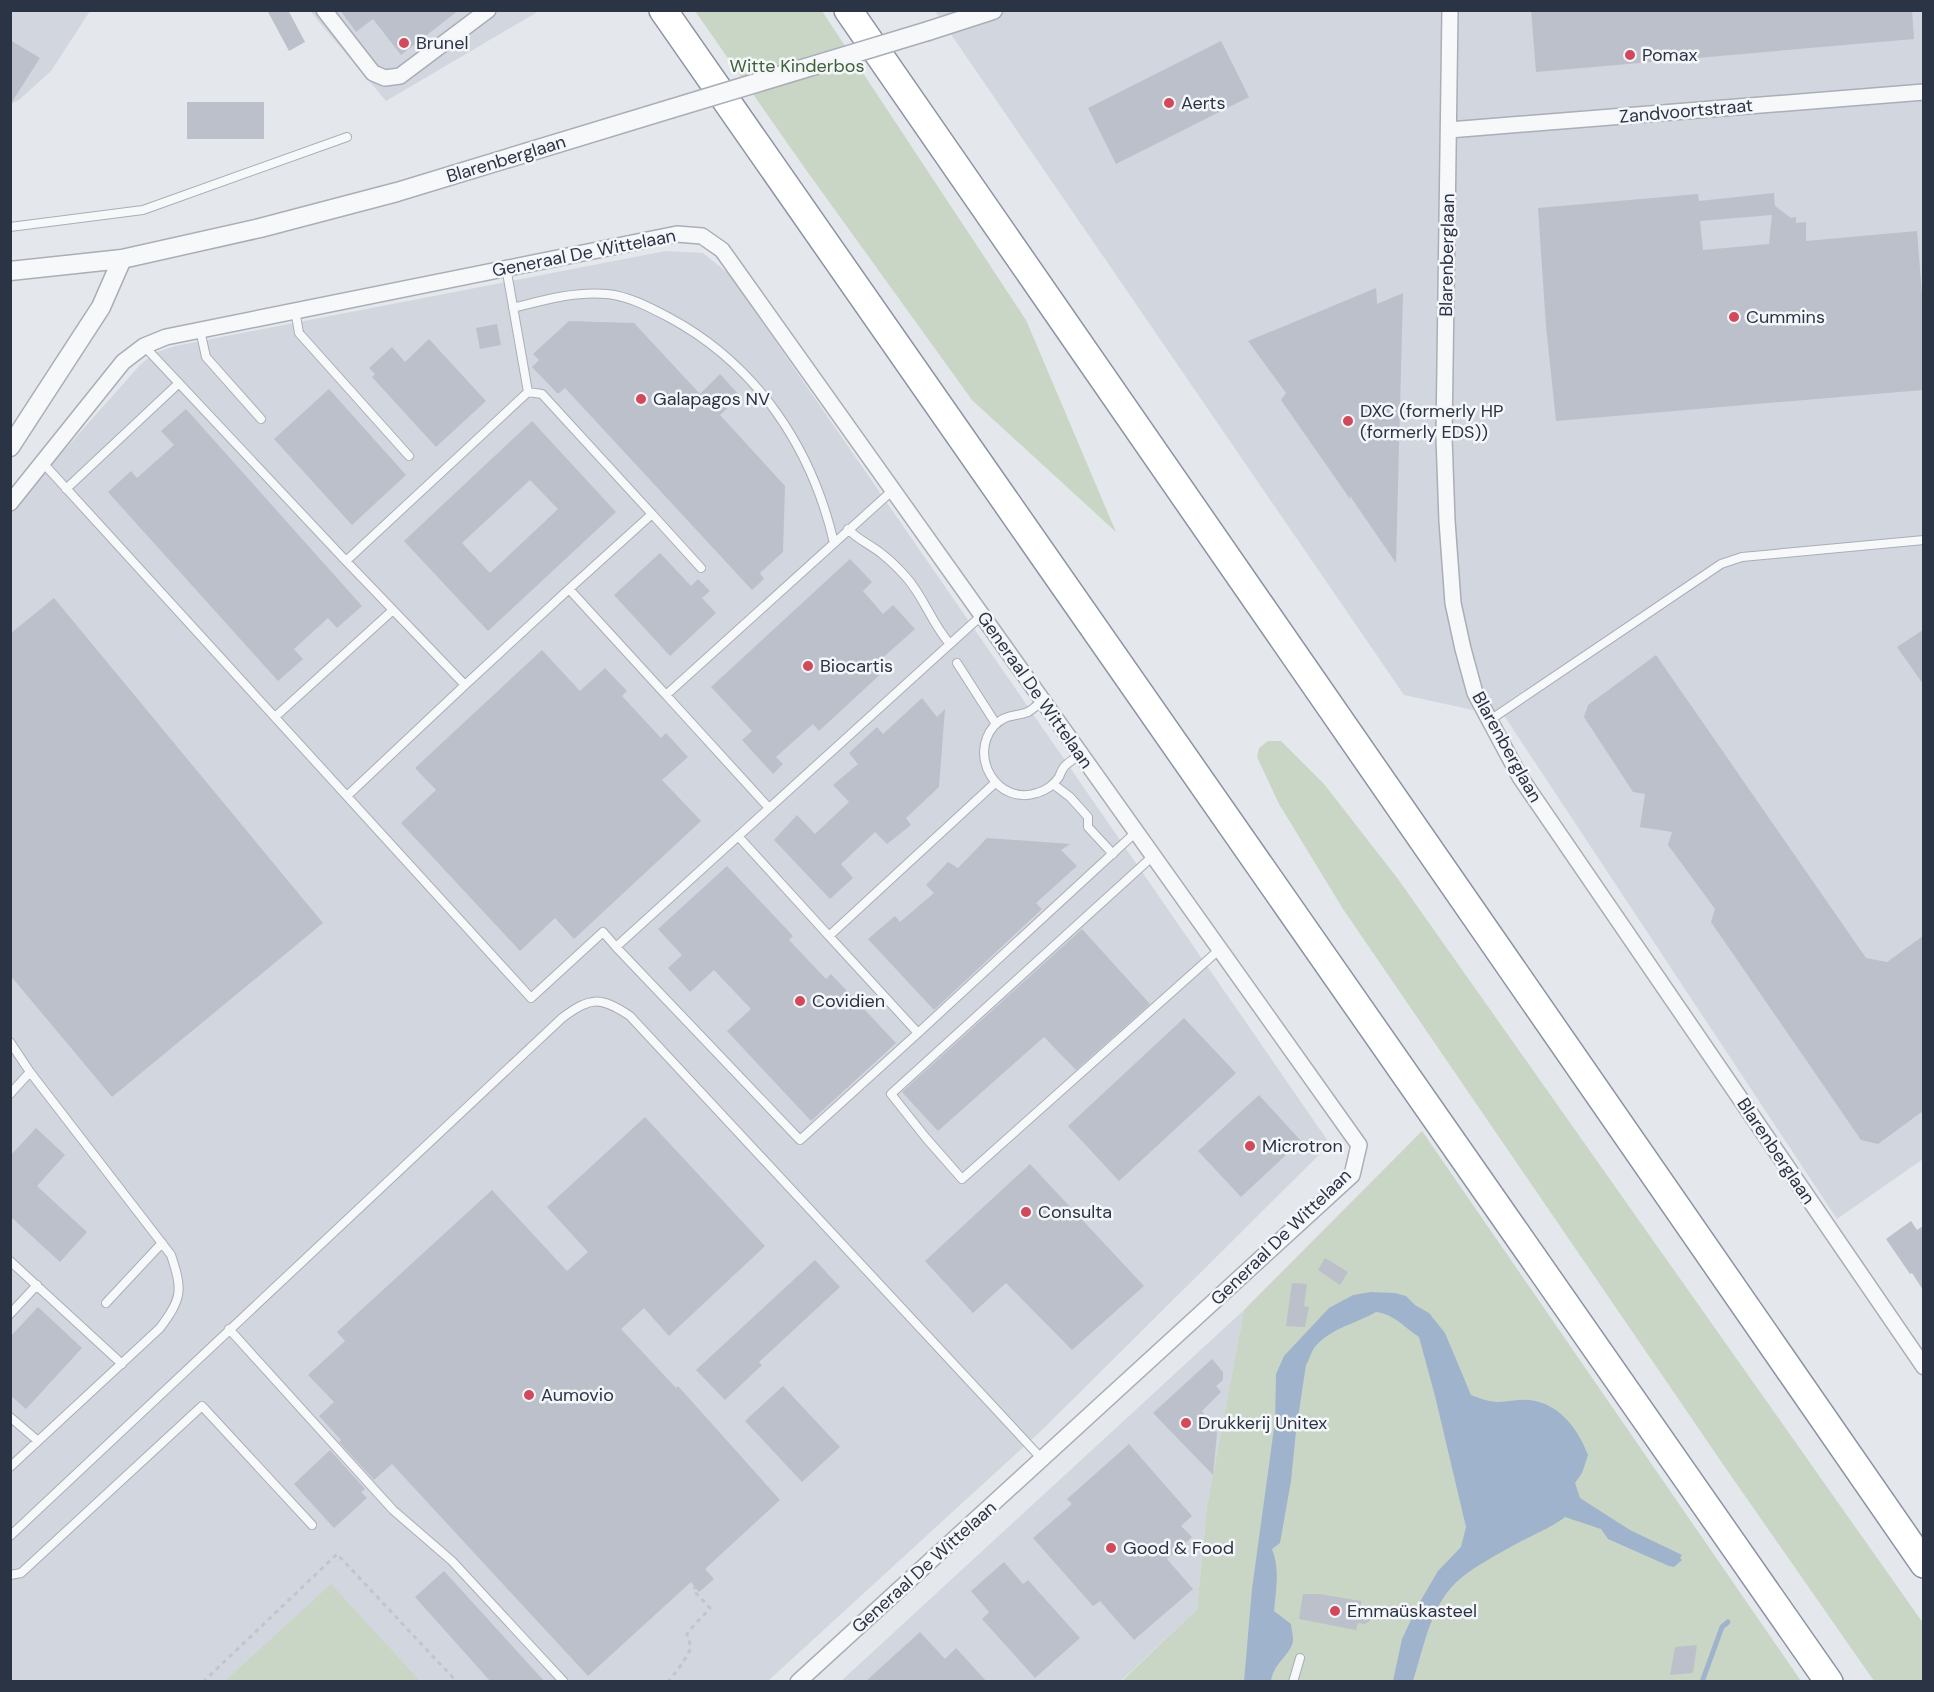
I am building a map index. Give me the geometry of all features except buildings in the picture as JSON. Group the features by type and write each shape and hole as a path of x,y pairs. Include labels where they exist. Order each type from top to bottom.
{"highway":[{"path":"663,10 1829,1682"},
{"path":"848,10 1923,1564"}],"street":[{"path":"324,10 373,73 385,78 400,76 488,10"},
{"name":"Blarenberglaan","path":"10,271 122,259 260,228 396,192 993,10"},
{"name":"Blarenberglaan","path":"1450,11 1444,437 1447,521 1454,603 1475,693 1520,777 1923,1367"},
{"name":"Zandvoortstraat","path":"1449,130 1923,92"},
{"name":"Generaal De Wittelaan","path":"10,503 123,362 144,346 166,337 676,234 702,236 722,250 1359,1145 1352,1175 798,1682"},
{"path":"10,447 101,307 122,259"}],"lane":[{"path":"10,227 143,210 347,137"},
{"path":"506,267 528,392"},
{"path":"513,308 546,299 584,293 609,294 635,301 658,312 703,339 743,372 762,392 794,438 819,489 834,543"},
{"path":"294,310 299,333 409,456"},
{"path":"200,330 206,357 261,419"},
{"path":"144,346 465,685"},
{"path":"66,489 179,383"},
{"path":"528,392 542,394 701,568"},
{"path":"346,561 528,392"},
{"path":"43,463 531,998 603,932 800,1140 1136,832"},
{"path":"666,695 892,490"},
{"path":"347,796 652,514"},
{"path":"848,529 856,538 883,554 908,579 926,604 941,634 950,644"},
{"path":"1490,720 1721,564 1742,557 1923,540"},
{"path":"570,589 769,808"},
{"path":"275,717 393,610"},
{"path":"616,947 982,615"},
{"path":"957,663 996,724"},
{"path":"1043,701 1026,712 1016,714 996,724 985,742 983,753 988,774 995,783 1013,794 1035,794 1053,784 1064,766 1081,754"},
{"path":"829,936 995,783"},
{"path":"1053,784 1070,797 1088,816 1088,826 1113,854"},
{"path":"738,836 918,1034"},
{"path":"1153,856 891,1094 962,1179 1220,949"},
{"path":"10,1536 562,1018 580,1004 597,1000 615,1006 630,1016 1042,1459"},
{"path":"10,1042 30,1072 171,1255 180,1282 176,1306 160,1328 10,1467"},
{"path":"10,1095 30,1072"},
{"path":"106,1303 162,1243"},
{"path":"10,1261 122,1364"},
{"path":"10,1314 37,1286"},
{"path":"230,1329 393,1510 452,1561 564,1682"},
{"path":"10,1575 21,1573 202,1406 312,1525"},
{"path":"10,1416 38,1442"},
{"path":"1293,1682 1300,1658"}],"path":[{"path":"203,1682 337,1554 457,1682"},
{"path":"667,1682 681,1668 682,1660 692,1648 687,1632 710,1608 693,1590 695,1587"}],"shaded area":[{"path":"11,11 90,11 51,71 20,99 11,104"},
{"path":"310,11 539,11 386,101"},
{"path":"935,11 1923,11 1923,1159 1837,1219 1505,717 1404,695"},
{"path":"666,251 703,253 729,274 1330,1144 1043,1429 768,1681 11,1682 11,510 140,365 154,353 175,346"},
{"path":"1244,1310 1207,1506 1197,1609 1121,1681 840,1682"}],"green space":[{"name":"Witte Kinderbos","path":"695,11 822,11 1026,320 1116,532 972,400"},
{"path":"1268,741 1281,741 1324,784 1398,879 1923,1623 1923,1681 1874,1681 1729,1473 1343,909 1279,804 1257,757 1259,748"},
{"path":"1422,1131 1801,1681 1121,1682 1197,1609 1207,1506 1244,1310"},
{"path":"331,1584 420,1681 225,1681"}],"water":[{"path":"1371,1292 1406,1296 1415,1305 1429,1313 1445,1333 1471,1395 1495,1402 1530,1400 1541,1402 1559,1412 1573,1427 1588,1455 1582,1473 1575,1483 1580,1498 1630,1530 1682,1555 1680,1558 1682,1560 1674,1567 1669,1566 1608,1539 1601,1529 1565,1517 1488,1560 1461,1578 1442,1599 1425,1640 1413,1681 1393,1681 1402,1639 1418,1605 1438,1571 1461,1547 1466,1527 1419,1337 1394,1318 1376,1312 1343,1327 1320,1341 1306,1365 1291,1481 1280,1543 1272,1549 1277,1572 1274,1611 1291,1624 1292,1644 1276,1668 1271,1681 1244,1681 1252,1589 1275,1421 1276,1374 1284,1356 1329,1308 1353,1295"}],"waterway":[{"path":"1702,1682 1722,1627 1728,1622"}],"place":[{"name":"Brunel","path":"404,43"},
{"name":"Pomax","path":"1630,55"},
{"name":"Aerts","path":"1169,103"},
{"name":"Cummins","path":"1734,317"},
{"name":"Galapagos NV","path":"641,399"},
{"name":"DXC (formerly HP (formerly EDS))","path":"1348,421"},
{"name":"Biocartis","path":"808,666"},
{"name":"Covidien","path":"800,1001"},
{"name":"Microtron","path":"1250,1146"},
{"name":"Consulta","path":"1026,1212"},
{"name":"Aumovio","path":"529,1395"},
{"name":"Drukkerij Unitex","path":"1186,1423"},
{"name":"Good & Food","path":"1111,1548"},
{"name":"Emmaüskasteel","path":"1335,1611"}]}
